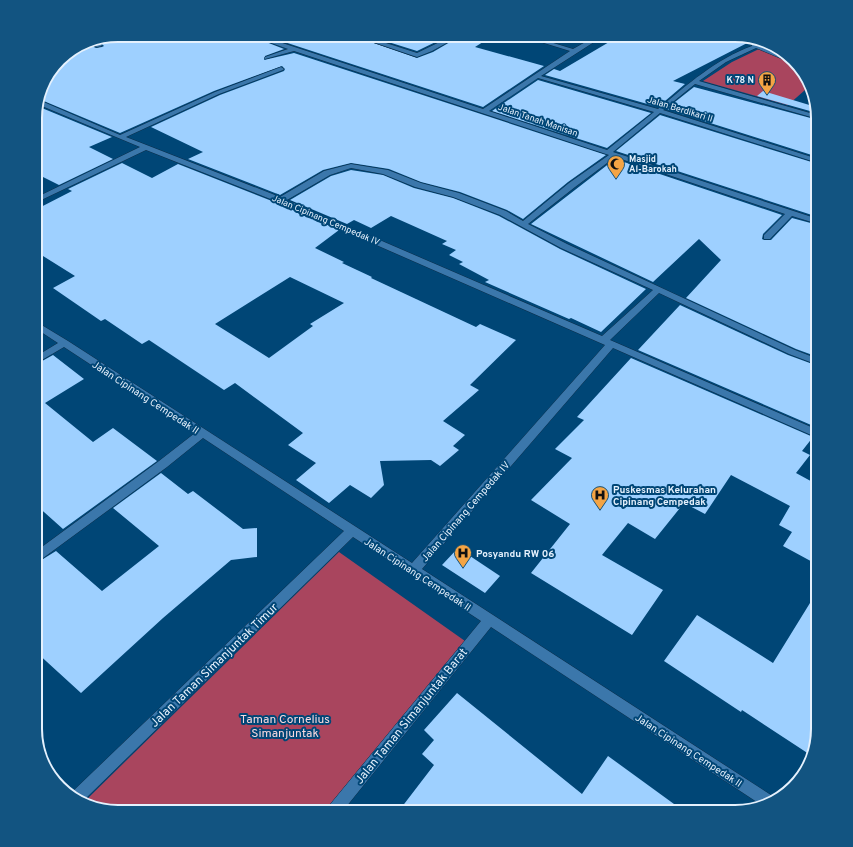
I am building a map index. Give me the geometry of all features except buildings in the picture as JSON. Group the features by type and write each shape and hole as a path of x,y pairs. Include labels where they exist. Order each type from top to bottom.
{"street":[{"name":"Jalan Tanah Manisan","path":"272,42 811,220"},
{"path":"377,42 417,55 445,42"},
{"path":"544,42 574,51"},
{"path":"485,111 590,42"},
{"path":"523,224 611,154 694,82 721,63 754,46 778,56"},
{"path":"267,58 292,49"},
{"path":"120,137 217,93 281,69"},
{"name":"Jalan Berdikari II","path":"536,76 659,111 811,159"},
{"path":"694,82 811,115"},
{"name":"Jalan Cipinang Cempedak IV","path":"44,104 120,137 281,200 608,341 811,431"},
{"path":"42,198 146,147"},
{"path":"281,200 326,173 352,166 385,172 418,185 451,193 503,213 564,246 792,352 811,359"},
{"path":"767,237 790,213"},
{"path":"608,341 659,289"},
{"name":"Jalan Cipinang Cempedak II","path":"42,328 764,799"},
{"name":"Jalan Cipinang Cempedak IV","path":"413,571 608,341"},
{"path":"42,357 65,343"},
{"path":"42,553 163,464 202,433"},
{"name":"Jalan Taman Simanjuntak Timur","path":"79,795 351,531"},
{"name":"Jalan Taman Simanjuntak Barat","path":"339,805 489,620"}],"green space":[{"path":"759,49 782,59 789,64 801,80 805,90 788,105 703,81 732,62"},
{"name":"Taman Cornelius Simanjuntak","path":"339,552 465,641 332,805 118,805 103,804 88,798"}],"place":[{"name":"K 78 N","path":"767,95"},
{"name":"Masjid Al-Barokah","path":"616,179"},
{"name":"Puskesmas Kelurahan Cipinang Cempedak","path":"600,510"},
{"name":"Posyandu RW 06","path":"463,568"}]}
